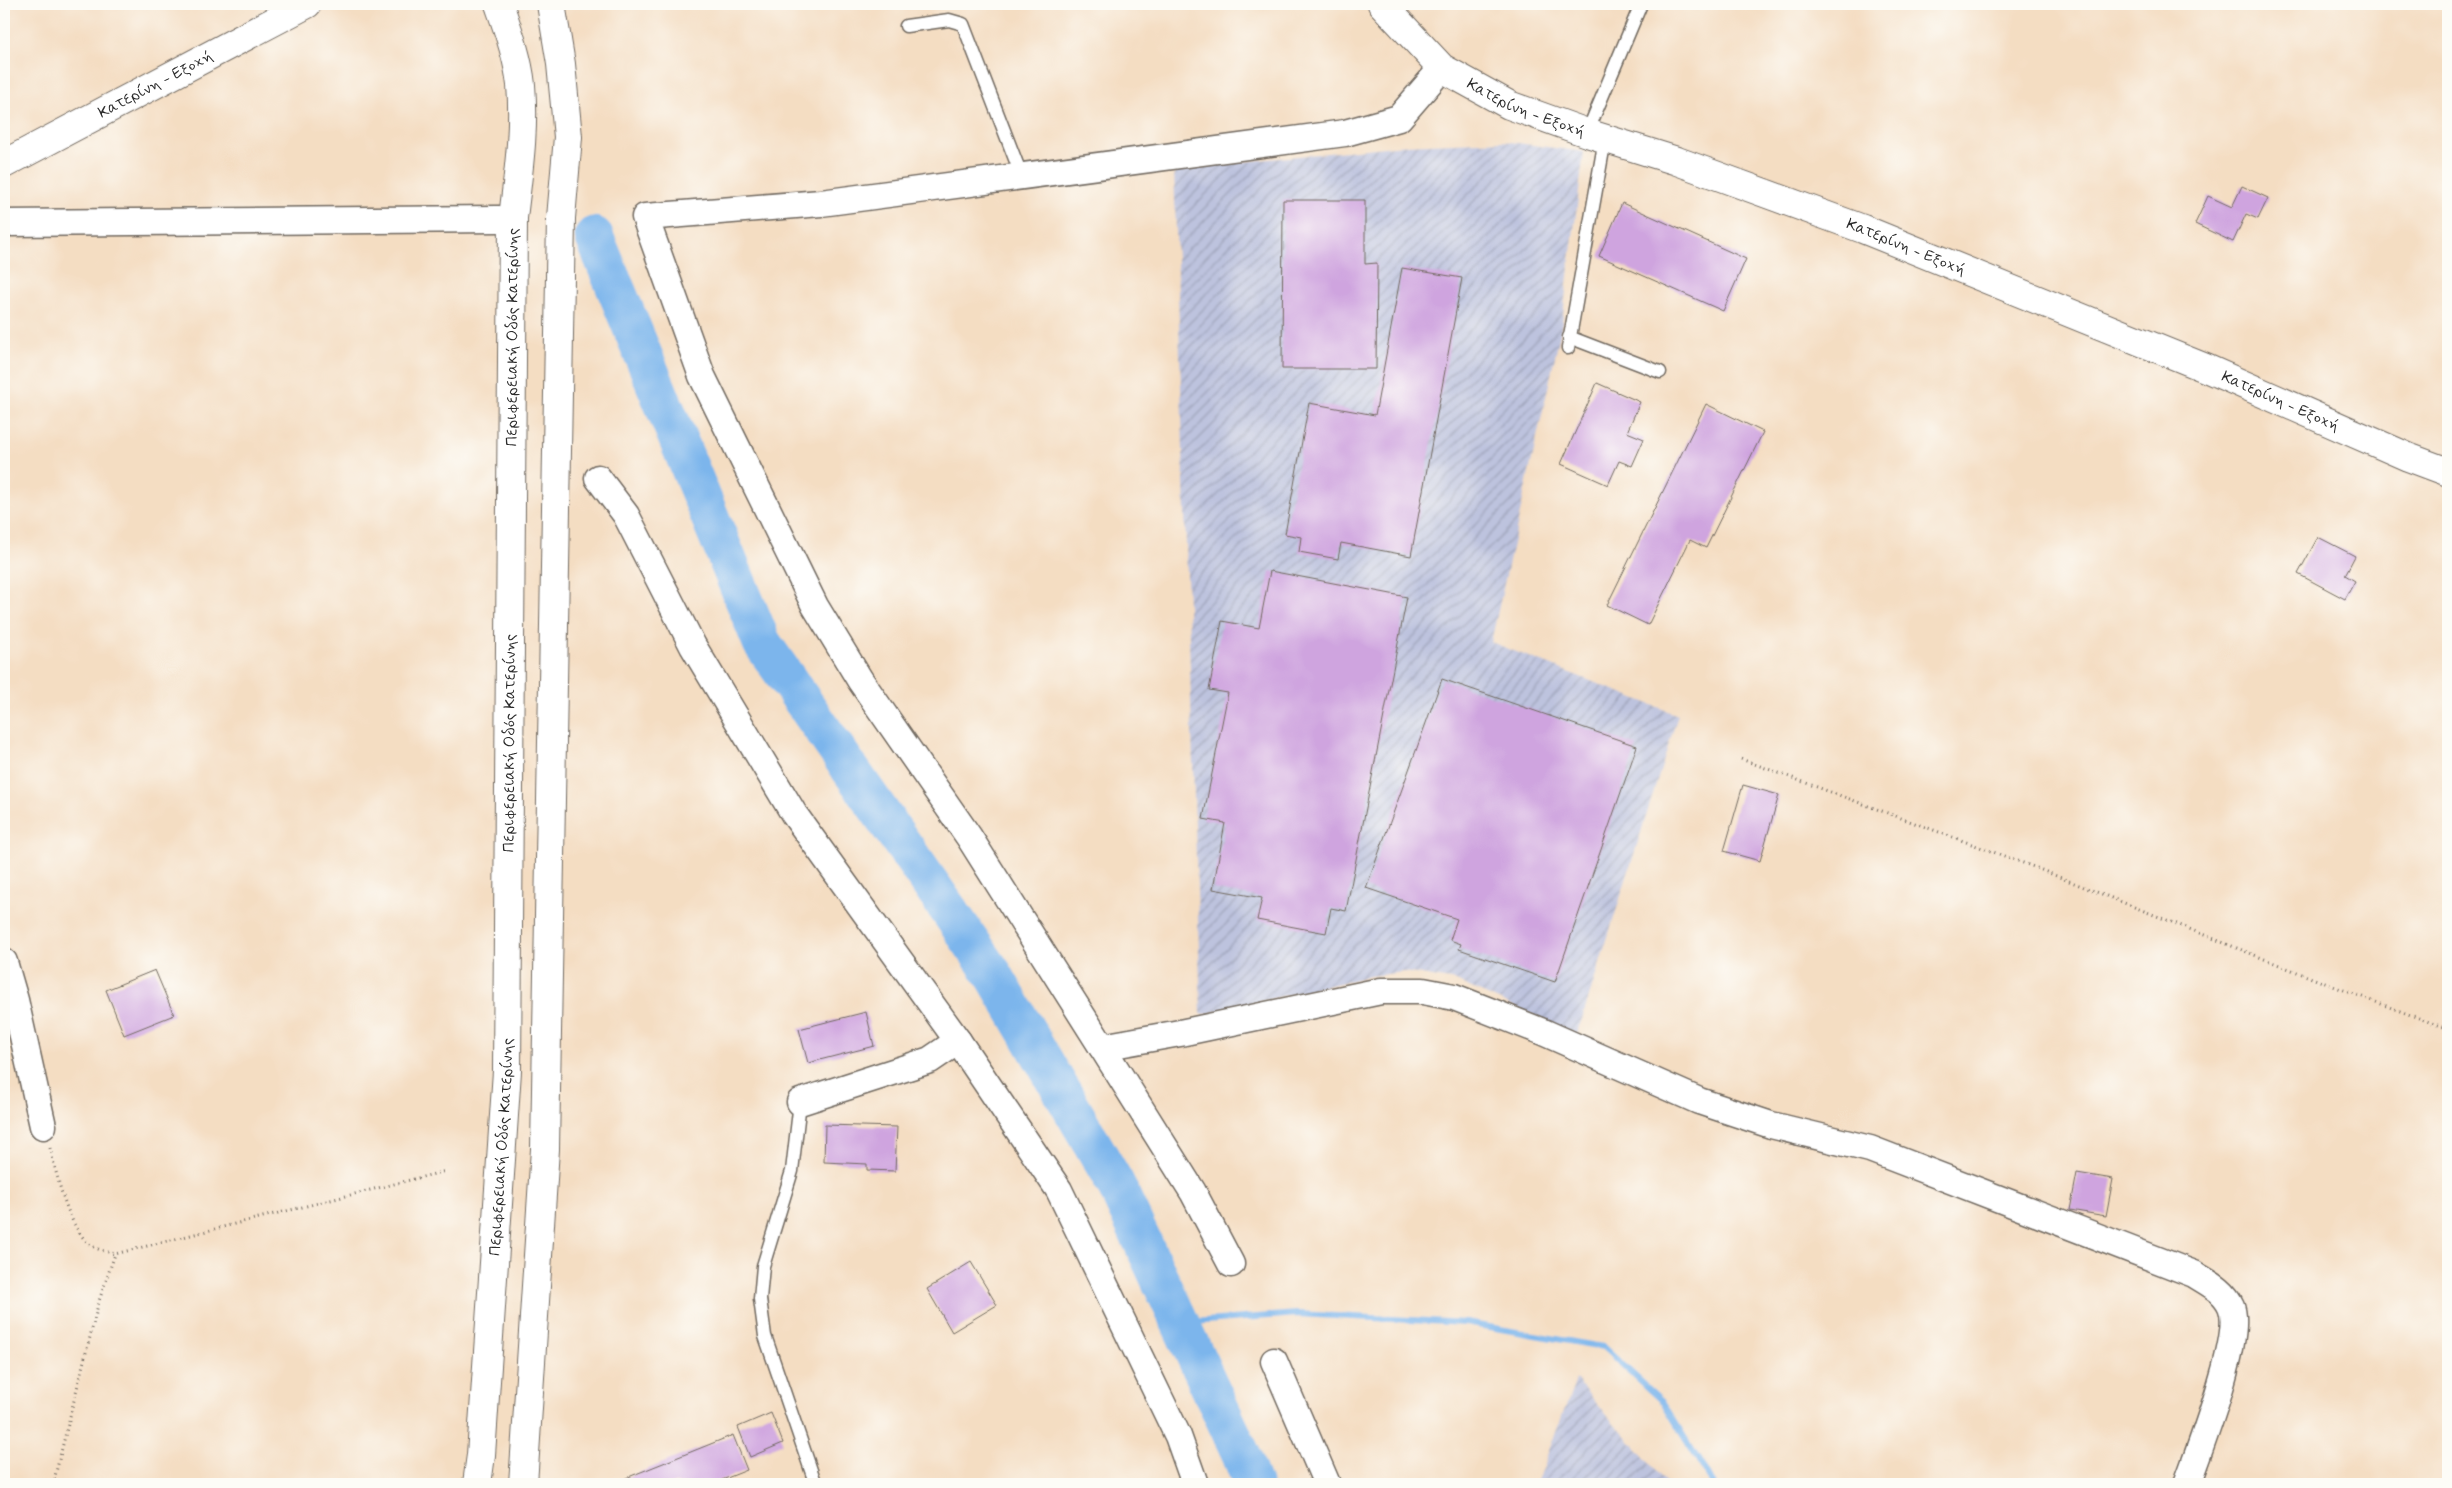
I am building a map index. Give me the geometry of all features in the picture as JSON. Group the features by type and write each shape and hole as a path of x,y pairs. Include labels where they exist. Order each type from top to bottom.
{"main road":[{"name":"Κατερίνη - Εξοχή","path":"4,164 307,4"},
{"name":"Περιφερειακή Οδός Κατερίνης","path":"477,1484 481,1455 507,1071 513,218 522,116 520,83 515,55 499,4"},
{"path":"523,1484 545,1149 560,218 568,137 566,102 551,4"},
{"name":"Κατερίνη - Εξοχή","path":"1382,4 1442,68 1509,105 1596,136 1677,161 1863,229 2208,368 2408,457 2448,472"}],"street":[{"path":"1230,1264 1193,1192 1102,1047 969,837 860,680 816,606 702,376 646,217 821,203 1345,133 1399,118 1442,68"},
{"path":"4,223 500,219"},
{"path":"598,478 626,515 693,646 794,814 958,1041 1059,1190 1178,1436 1195,1484"},
{"path":"4,962 15,1000 44,1126"},
{"path":"1102,1047 1180,1033 1381,991 1423,991 1454,996 1543,1032 1699,1101 1771,1125 1870,1149 2194,1274 2217,1288 2227,1298 2232,1308 2232,1331 2223,1379 2187,1484"},
{"path":"800,1102 930,1060 958,1041"},
{"path":"1274,1361 1327,1484"}],"lane":[{"path":"1641,4 1596,136 1569,343 1660,372"},
{"path":"906,26 949,20 963,24 1022,176"},
{"path":"800,1102 792,1171 763,1266 760,1299 765,1336 815,1482"}],"path":[{"path":"1741,758 2034,867 2317,980 2448,1029"},
{"path":"44,1126 68,1213 80,1232 95,1248 115,1254 446,1171"},
{"path":"53,1484 99,1302 115,1254"}],"shaded area":[{"path":"1503,141 1584,152 1561,330 1491,642 1678,715 1577,1035 1456,981 1404,972 1370,976 1201,1015 1174,169 1404,145"},
{"path":"1576,1380 1668,1484 1536,1484"}],"building":[{"path":"2242,186 2268,198 2258,219 2246,214 2233,242 2195,224 2208,196 2232,207"},
{"path":"1283,200 1365,200 1365,264 1377,263 1376,369 1282,369"},
{"path":"1622,203 1746,259 1723,311 1599,256"},
{"path":"1402,268 1462,278 1411,556 1341,543 1338,559 1299,552 1301,537 1285,534 1309,403 1375,415"},
{"path":"1597,383 1640,402 1627,432 1644,439 1632,466 1619,461 1608,485 1561,464"},
{"path":"1706,404 1763,432 1706,548 1690,540 1648,625 1607,605"},
{"path":"2318,537 2355,556 2345,575 2355,581 2345,599 2298,574"},
{"path":"1270,571 1407,597 1346,911 1331,908 1326,933 1257,920 1262,898 1213,889 1225,823 1203,819 1228,693 1209,690 1222,621 1259,628"},
{"path":"1442,679 1637,746 1555,982 1459,949 1461,944 1450,940 1457,919 1366,888"},
{"path":"1743,785 1779,795 1760,861 1724,851"},
{"path":"155,970 174,1015 124,1035 106,990"},
{"path":"866,1012 874,1046 808,1063 799,1029"},
{"path":"825,1125 897,1127 895,1171 867,1170 867,1164 824,1162"},
{"path":"2077,1173 2113,1179 2106,1216 2070,1210"},
{"path":"971,1262 997,1305 952,1332 927,1289"},
{"path":"771,1413 783,1443 750,1457 738,1427"},
{"path":"733,1435 747,1470 712,1484 611,1484"}],"waterway":[{"path":"594,236 762,643 994,975 1115,1183 1241,1454 1252,1484"},
{"path":"1180,1323 1297,1314 1466,1323 1603,1347 1662,1401 1713,1484"}]}
